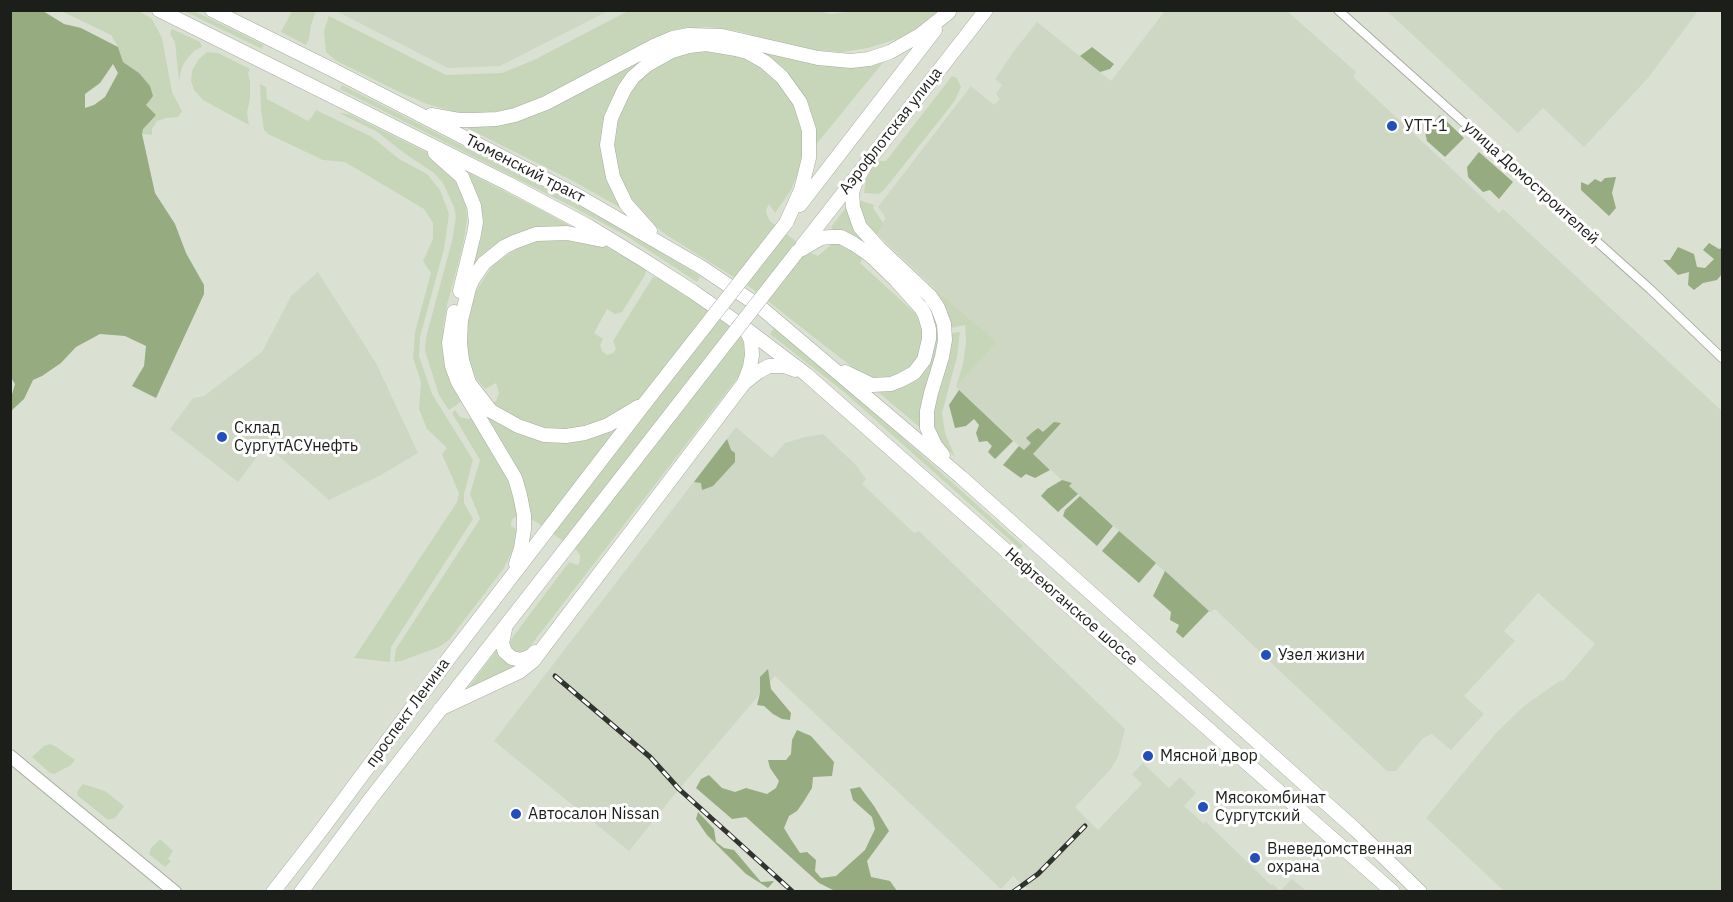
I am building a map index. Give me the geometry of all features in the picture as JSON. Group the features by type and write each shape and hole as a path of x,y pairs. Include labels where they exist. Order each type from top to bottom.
{"main road":[{"name":"Тюменский тракт","path":"159,10 509,184 588,226 692,291 745,328"},
{"name":"Тюменский тракт","path":"212,10 578,196 662,243 759,306 820,357"},
{"name":"Аэрофлотская улица","path":"564,551 797,252 809,241 869,159 986,10"},
{"path":"403,106 429,115 459,120 496,119 515,115 535,108 654,46 689,35 722,36 818,58 851,61 870,59 890,52 920,35 950,11"},
{"name":"Аэрофлотская улица","path":"786,223 950,11"},
{"path":"662,243 632,213 620,194 608,156 607,137 620,97 639,71 662,55 697,45 726,46 757,57 782,77 800,102 808,130 809,158 801,190 786,223"},
{"path":"420,140 462,177 474,206 476,222 474,234 449,343 452,366 458,382 497,415 518,426 544,435 566,436 585,433 608,424 645,403"},
{"path":"869,159 852,192 853,207 860,227 930,296 938,308 944,324 945,340 927,411 927,428 935,445 961,477"},
{"name":"проспект Ленина","path":"273,891 502,588 786,223"},
{"path":"502,588 516,564 521,548 524,515 515,478 472,396 462,360 461,320 473,279 484,263 498,252 514,242 536,234 567,233 605,241 642,259"},
{"path":"809,241 841,237 870,255 921,308 929,329 927,353 918,369 891,384 872,385 820,357"},
{"path":"744,383 752,355 751,340 745,328"},
{"name":"Нефтеюганское шоссе","path":"745,328 807,375 1393,891"},
{"name":"Нефтеюганское шоссе","path":"820,357 961,477 1356,830 1420,891"},
{"path":"440,709 519,672 533,661 744,383 769,366 784,366 807,375"},
{"name":"проспект Ленина","path":"301,891 564,551"},
{"path":"506,624 502,642 505,652 512,658 521,660 531,656 547,640"},
{"path":"10,756 175,891"}],"street":[{"name":"улица Домостроителей","path":"1338,10 1650,289 1722,358"}],"shaded area":[{"path":"815,10 831,14 861,10 938,11 900,38 868,48 843,52 815,50 738,31 709,27 683,29 658,37 535,100 511,109 483,113 455,112 427,104 335,60 326,52 324,31 329,16 446,75 502,73 534,60 628,11"},
{"path":"61,11 139,11 152,19 162,38 172,92 182,111 178,117 157,121 152,129 152,135 142,134 145,105 139,73 123,62 111,35"},
{"path":"184,11 194,11 264,45 262,49"},
{"path":"292,11 316,11 306,45 281,32"},
{"path":"336,11 608,11 500,66 448,68"},
{"path":"1165,11 1287,11 1356,72 1353,77 1499,213 1503,209 1722,411 1722,891 1504,891 1426,818 1496,733 1524,706 1561,680 1563,681 1595,644 1538,593 1504,631 1515,641 1464,696 1484,714 1451,750 1432,734 1423,738 1396,771 1387,771 1215,609 1210,612 1033,454 1029,455 956,387 997,342 935,289 876,233 886,218 878,207 971,86 994,105 1000,99 996,94 1002,85 995,79 1037,22 1111,81"},
{"path":"1387,11 1698,11 1648,78 1584,147 1543,108 1518,133"},
{"path":"172,29 200,42 202,47 194,51 187,59 182,67 179,81 175,42 170,34"},
{"path":"748,47 886,59 814,147 810,115"},
{"path":"661,50 607,115 624,210 571,180 461,125 490,124"},
{"path":"696,50 715,50 749,59 767,70 781,84 792,101 803,134 799,171 791,190 775,213 769,204 766,210 770,221 818,256 833,243 835,233 831,227 846,207 859,200 874,205 873,208 883,223 860,263 915,313 923,333 920,354 905,371 895,377 885,379 861,374 751,288 652,224 639,211 626,192 617,171 614,135 616,119 634,82 664,60"},
{"path":"207,52 218,53 250,69 248,73 250,98 247,113 249,125 203,100 194,90 191,81 192,71 198,60"},
{"path":"952,76 957,78 961,87 946,112 884,190 879,194 864,193 866,179 872,169 879,161 886,161"},
{"path":"260,84 266,87 267,99 308,121 316,110 372,137 399,159 427,174 440,190 449,214 444,249 420,337 419,356 432,394 473,460 464,494 464,503 473,519 391,647 390,662 354,658 457,502 459,493 442,454 447,448 427,429 419,409 421,382 413,358 415,332 431,273 423,261 433,239 433,223 424,209 345,162 323,160 268,134 264,130"},
{"path":"342,85 628,232 700,276 697,282 628,237 340,89"},
{"path":"339,113 349,114 430,154 451,172 466,203 467,220 463,245 443,328 444,348 462,401 449,410 439,395 425,351 426,337 452,241 456,217 454,207 443,183 434,173 376,131"},
{"path":"461,169 574,228 548,227 471,275 475,243"},
{"path":"554,238 599,243 646,270 622,312 615,314 607,309 594,333 603,339 600,345 602,351 607,355 616,349 613,341 653,277 659,278 733,328 742,337 745,347 744,366 739,376 525,653 519,655 509,648 509,642 569,562 578,565 580,555 536,522 518,516 512,519 511,523 511,526 519,531 516,543 504,568 449,640 439,647 394,662 396,649 480,519 470,494 480,460 452,413 455,410 460,417 468,419 474,417 496,401 499,393 496,383 485,389 476,378 470,365 466,332 470,304 493,265 522,246"},
{"path":"318,272 376,363 418,453 381,475 329,500 266,445 238,482 170,429 193,398 204,396 262,352 291,296"},
{"path":"908,286 925,300 940,330 924,431 877,391 929,361 934,348 935,335"},
{"path":"935,289 997,342 956,387 963,364 966,343 965,325 951,328 944,309 935,296"},
{"path":"774,328 847,388 1023,546 1020,549 844,392 770,334"},
{"path":"960,332 957,357 942,413 945,433 955,457 936,436 932,423 951,333"},
{"path":"736,427 772,458 785,443 823,434 856,465 866,479 862,484 914,533 919,531 1125,729 1118,757 1110,770 1075,807 1098,830 1142,784 1132,774 1143,763 1169,788 1180,777 1196,793 1184,806 1204,824 1206,822 1280,891 1029,891 1013,876 1001,889 775,676 629,851 494,741"},
{"path":"498,648 523,665 465,692"},
{"path":"50,744 75,760 71,765 54,774 32,757 44,746"},
{"path":"83,784 105,791 124,806 115,818 108,820 77,795"},
{"path":"160,839 173,851 168,859 171,861 165,867 149,854 151,848"},
{"path":"1292,879 1306,891 1280,891"}],"green space":[{"path":"11,10 43,11 64,24 81,28 118,47 123,62 139,73 150,86 153,96 146,105 156,115 143,129 142,134 155,193 175,224 186,253 204,285 204,294 156,398 132,386 144,366 146,346 125,336 100,334 76,347 61,363 33,380 24,399 11,411 11,398 15,384 10,376","holes":["113,64 118,73 105,97 85,108 85,94 100,83"]},
{"path":"1092,47 1114,64 1110,69 1100,72 1080,56"},
{"path":"1440,115 1464,138 1445,157 1427,141 1425,132"},
{"path":"1479,152 1513,182 1499,199 1490,190 1483,192 1468,177 1467,167"},
{"path":"1616,177 1612,193 1616,208 1609,216 1581,190 1581,182 1588,185 1595,179 1601,182 1605,178"},
{"path":"1709,243 1719,249 1722,248 1722,274 1717,280 1703,283 1694,290 1688,285 1689,272 1678,275 1663,260 1670,260 1678,247 1694,254 1697,267 1705,268 1714,259 1703,250"},
{"path":"959,390 1013,441 995,459 988,452 992,446 987,441 979,442 976,433 979,425 974,419 966,426 955,428 949,405"},
{"path":"1054,422 1061,423 1033,454 1050,470 1035,478 1026,474 1021,478 1003,465 1019,446 1024,450 1031,443 1026,438 1034,431 1038,428 1043,432"},
{"path":"727,439 731,450 735,453 735,462 713,486 702,490 701,483 694,482"},
{"path":"1062,480 1072,483 1069,486 1078,494 1058,512 1041,496 1047,489"},
{"path":"1080,496 1113,526 1097,546 1063,516 1065,510"},
{"path":"1119,531 1156,563 1139,583 1102,551"},
{"path":"1165,571 1209,611 1183,638 1176,632 1179,625 1170,620 1171,612 1153,596"},
{"path":"768,669 771,689 791,713 790,720 782,719 764,706 757,705 760,677"},
{"path":"797,730 811,736 834,762 832,776 813,777 812,788 797,811 789,816 784,828 790,838 800,853 807,852 816,860 815,871 821,878 836,876 865,850 875,829 872,817 853,800 850,789 860,787 889,831 867,861 871,877 890,881 897,891 835,891 819,883 746,817 732,819 696,788 701,779 709,775 722,788 735,792 746,788 767,794 776,788 779,781 770,768 768,760 786,760 791,754 792,740"},
{"path":"698,812 714,829 716,842 724,848 734,850 761,882 774,881 768,888 746,874 707,835 696,819"}],"railway":[{"path":"555,676 650,757 679,789 793,892"},
{"path":"1013,892 1038,874 1085,826"}],"place":[{"name":"УТТ-1","path":"1392,126"},
{"name":"Склад СургутАСУнефть","path":"222,437"},
{"name":"Узел жизни","path":"1266,655"},
{"name":"Мясной двор","path":"1148,756"},
{"name":"Мясокомбинат Сургутский","path":"1203,807"},
{"name":"Автосалон Nissan","path":"516,814"},
{"name":"Вневедомственная охрана","path":"1255,858"}]}
